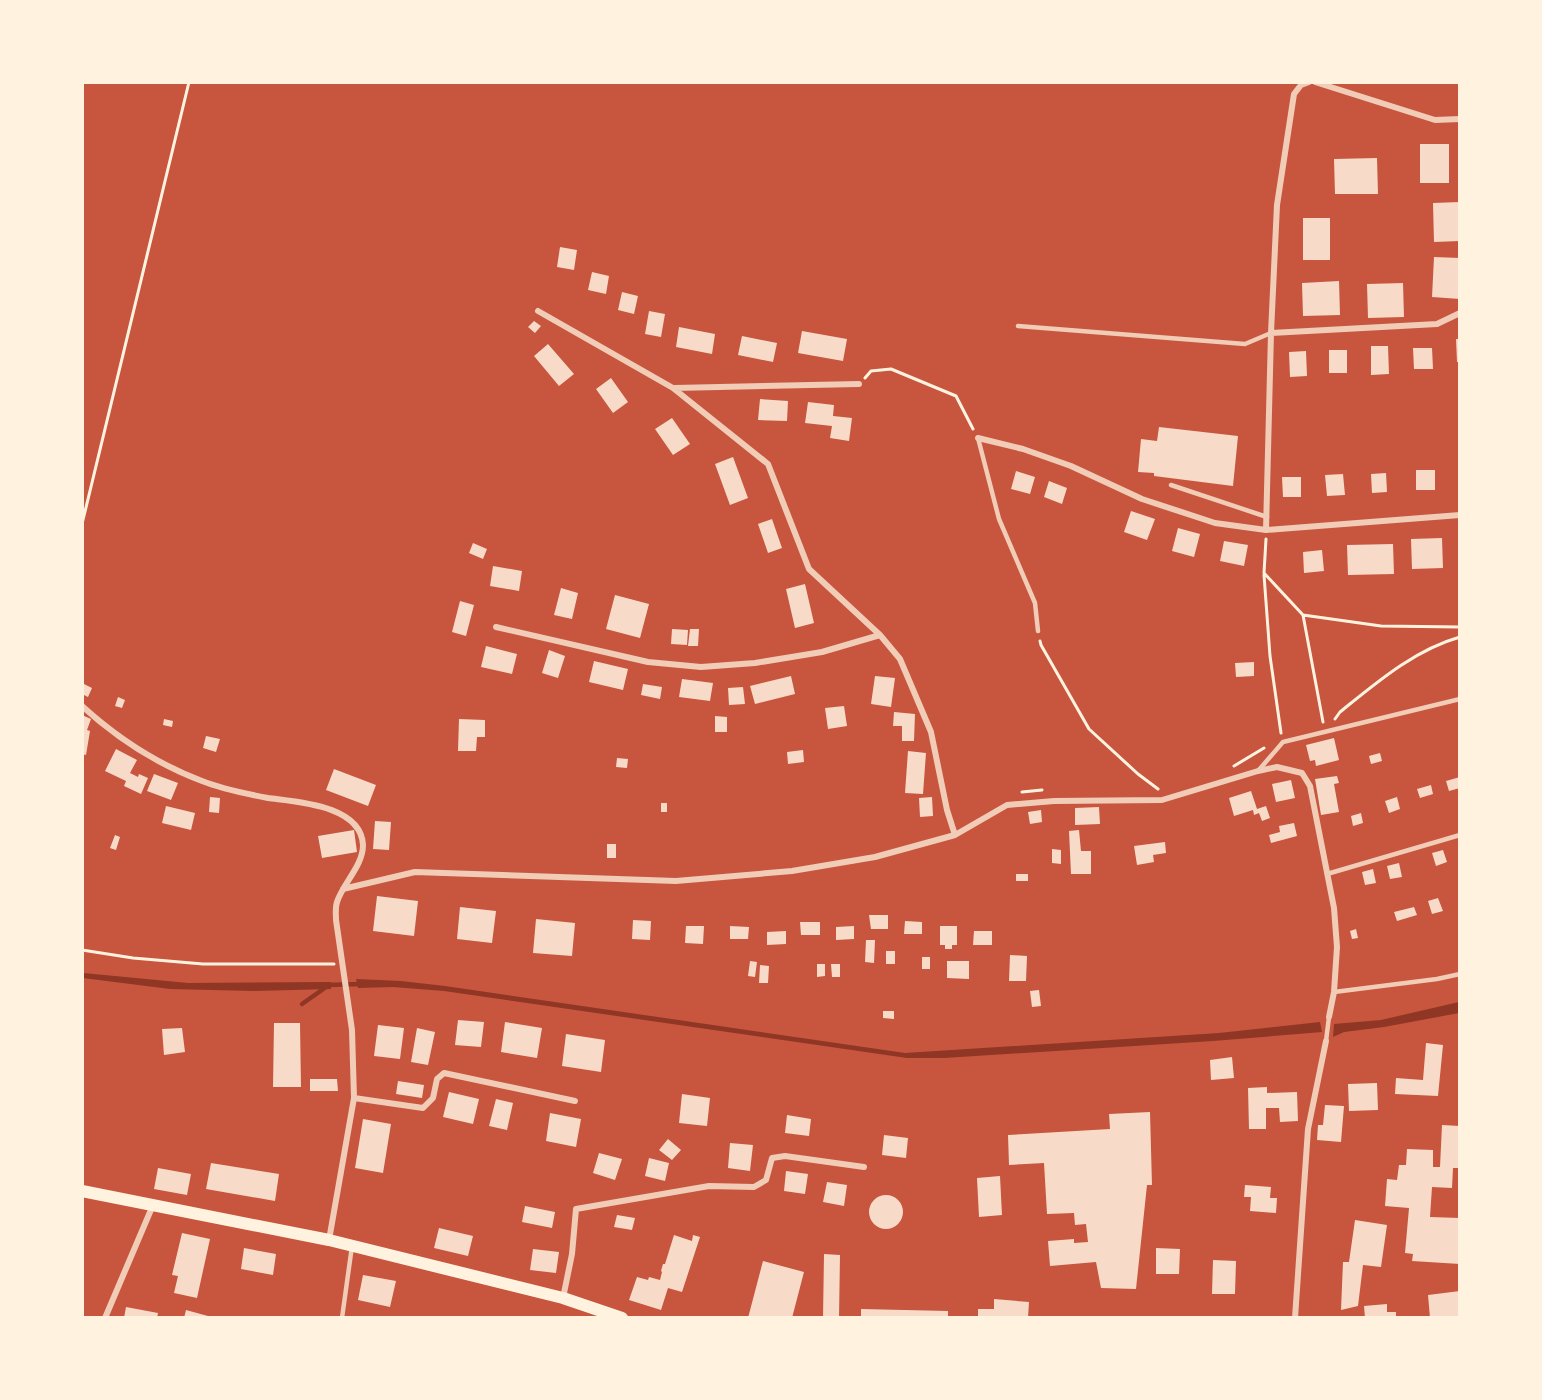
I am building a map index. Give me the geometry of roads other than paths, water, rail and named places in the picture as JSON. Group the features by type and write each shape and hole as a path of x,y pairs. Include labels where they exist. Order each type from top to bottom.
{"main road":[{"path":"82,1191 328,1240 562,1298 622,1317"}],"street":[{"path":"1266,530 1277,205 1294,94 1300,84 1309,82"},
{"path":"1315,82 1435,120 1460,119"},
{"path":"538,311 673,388 768,464 809,569 880,635 900,659 931,732 947,810 955,835"},
{"path":"1271,333 1437,324 1460,312"},
{"path":"673,388 859,384"},
{"path":"978,438 1023,449 1071,466 1142,499 1205,519 1266,530 1460,515"},
{"path":"496,627 648,662 701,667 755,663 822,652 880,635"},
{"path":"82,706 104,726 144,753 203,782 266,797 313,804 334,811 355,823 363,844 361,858 336,904 349,1004 354,1098 328,1240"},
{"path":"343,889 415,872 676,881 792,871 876,858 955,835 1007,805 1054,801 1162,800 1276,767 1302,773 1310,786 1334,908 1337,947 1334,992 1329,1017"},
{"path":"1295,1317 1308,1129 1326,1041"},
{"path":"354,1098 423,1108 433,1098 437,1079 444,1073 575,1101"},
{"path":"562,1298 572,1254 576,1209 709,1186 754,1186 766,1180 772,1158 785,1156 864,1167"},
{"path":"105,1317 153,1205"}],"lane":[{"path":"1018,326 1245,344 1271,333"},
{"path":"978,438 999,519 1035,603 1038,631"},
{"path":"1171,485 1267,517"},
{"path":"1258,771 1283,742 1460,699"},
{"path":"1327,874 1460,835"},
{"path":"1334,992 1460,974"},
{"path":"1326,1041 1329,1017"},
{"path":"342,1317 352,1246"}],"waterway":[{"path":"327,985 361,984"},
{"path":"302,1004 329,985"}]}
